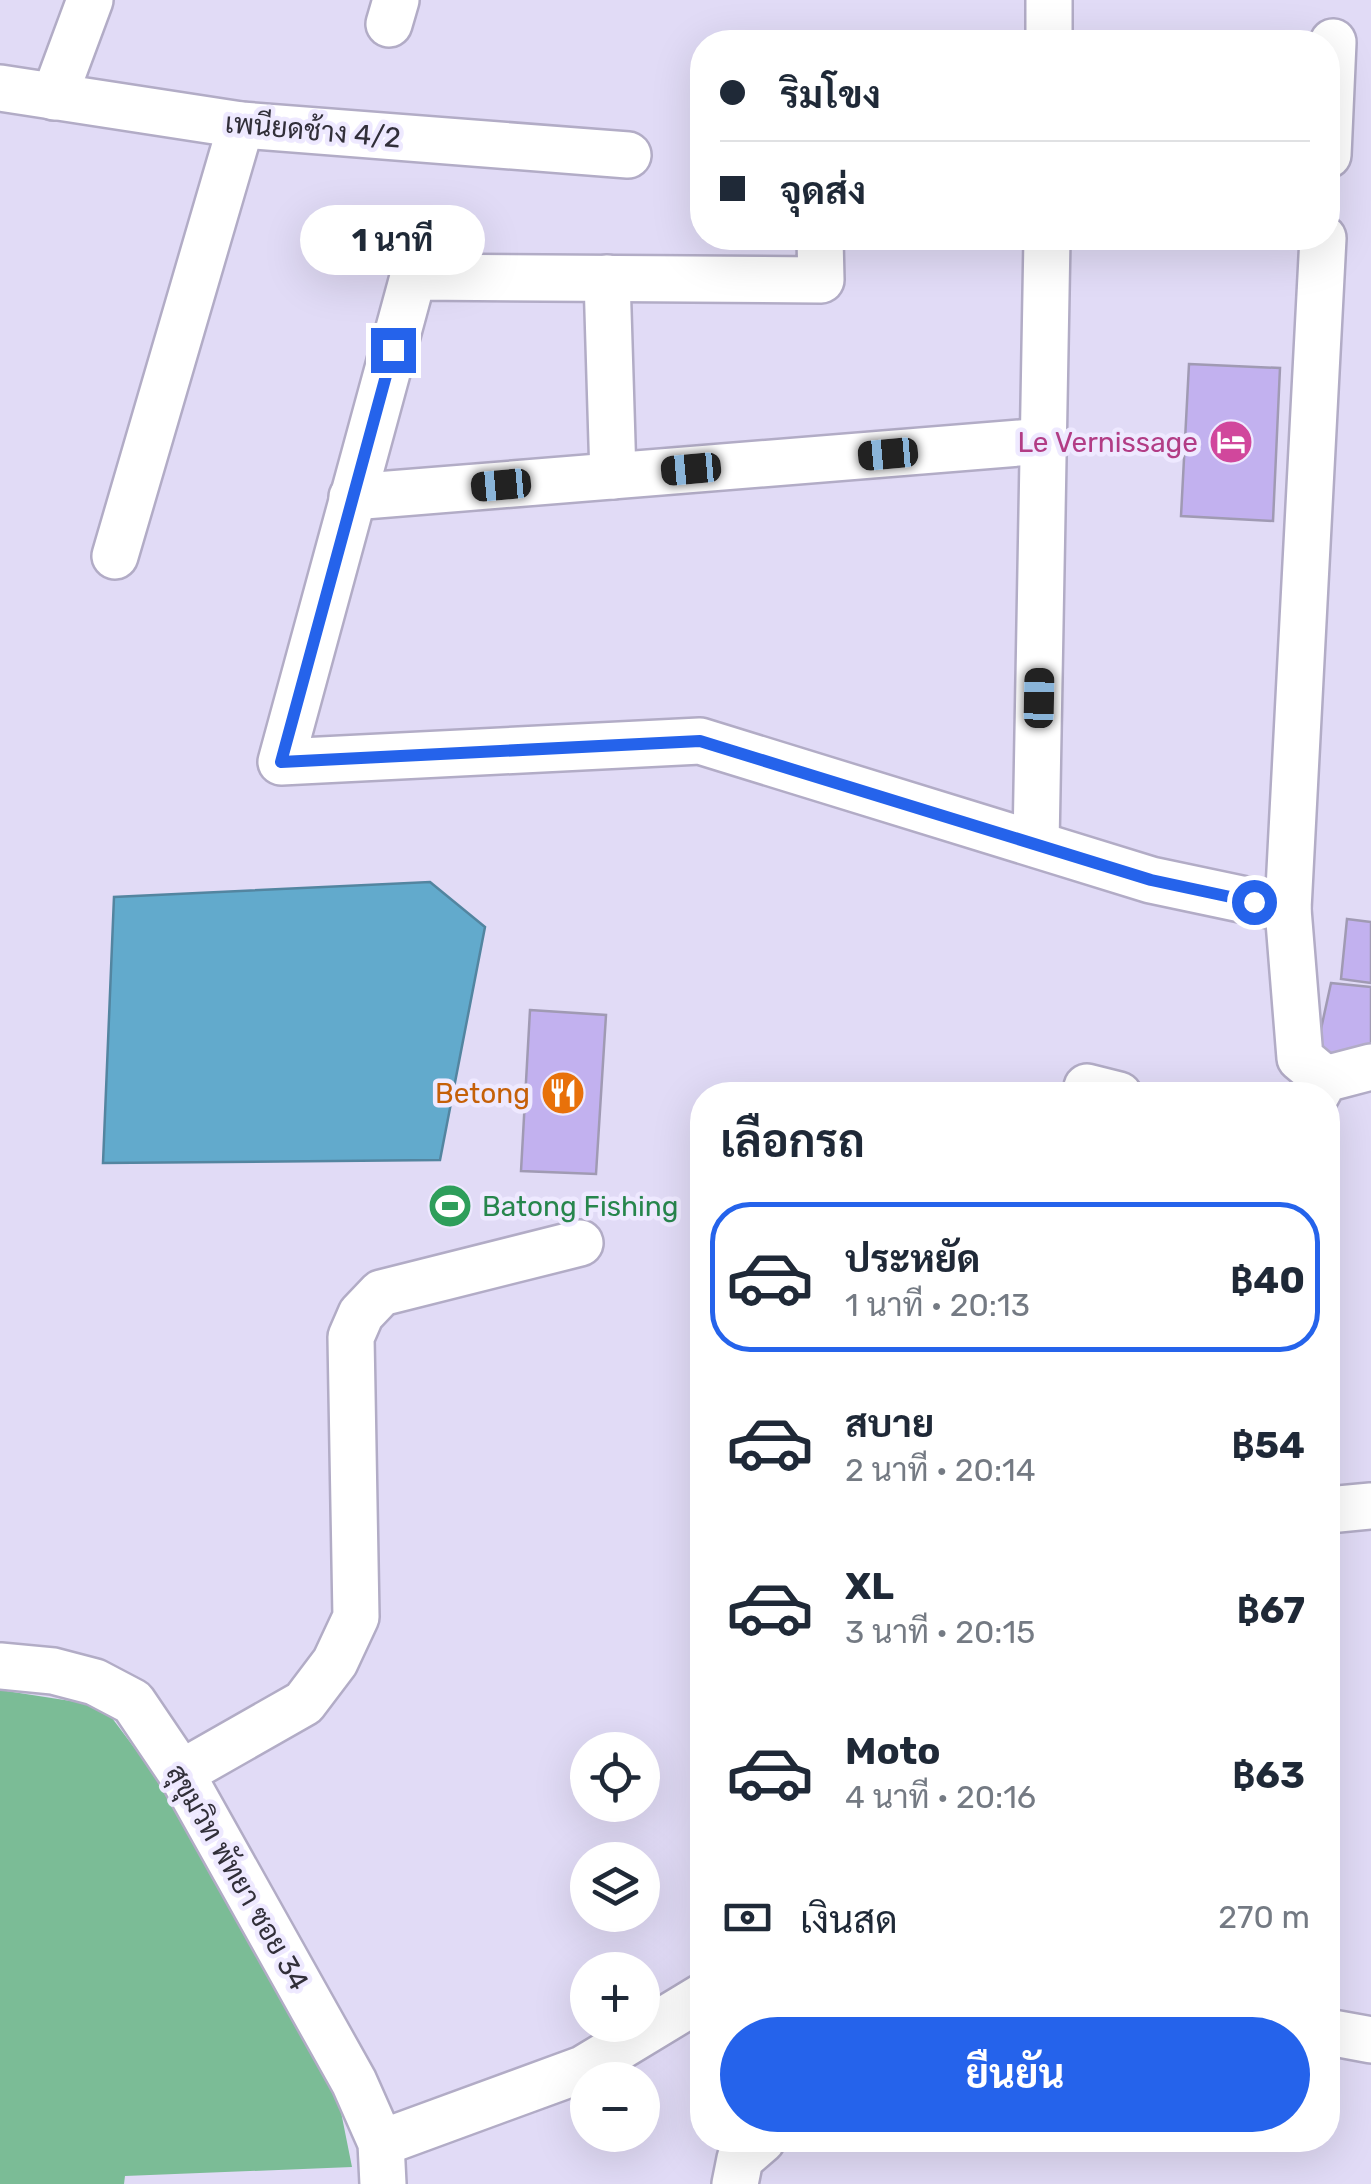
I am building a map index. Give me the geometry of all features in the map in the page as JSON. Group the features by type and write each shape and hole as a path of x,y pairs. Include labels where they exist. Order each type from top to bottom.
{"street":[{"path":"54,97 90,0"},
{"path":"1048,30 1049,0"},
{"name":"เพนียดช้าง 4/2","path":"0,88 242,126 628,155"},
{"path":"115,556 242,126"},
{"path":"820,250 821,280 414,277 281,762 700,741 1151,880 1288,909"},
{"path":"1036,844 1046,250"},
{"path":"1317,1082 1300,1058 1288,909 1322,250"},
{"path":"608,278 612,476"},
{"path":"352,497 1044,441"},
{"path":"1333,1082 1371,1067"},
{"path":"181,1773 304,1703 335,1662 356,1617 351,1336 362,1314 381,1294 580,1243"},
{"path":"1340,1509 1371,1506"},
{"name":"สุขุมวิท พัทยา ซอย 34","path":"0,1666 53,1671 95,1682 133,1702 181,1773 354,2082 382,2163"},
{"path":"382,2163 583,2069 690,2003"},
{"path":"1340,2034 1371,2040"},
{"path":"735,2184 740,2160 749,2152"}],"green space":[{"path":"0,1690 103,1706 160,1782 338,2097 352,2167 125,2176 124,2184 0,2184"}],"water":[{"path":"430,882 485,927 440,1160 103,1163 114,897"}],"building":[{"name":"Le Vernissage","path":"1189,364 1280,368 1273,521 1181,516"},
{"path":"1347,919 1371,922 1371,983 1341,979"},
{"path":"1331,983 1371,987 1371,1053 1333,1065 1316,1052"},
{"name":"Betong","path":"530,1010 606,1015 596,1174 521,1171"}],"place":[{"name":"Le Vernissage","path":"1231,442"},
{"name":"Betong","path":"563,1093"},
{"name":"Batong Fishing","path":"450,1206"}],"route":[{"path":"393,350 281,762 700,741 1151,880 1254,902"}]}
